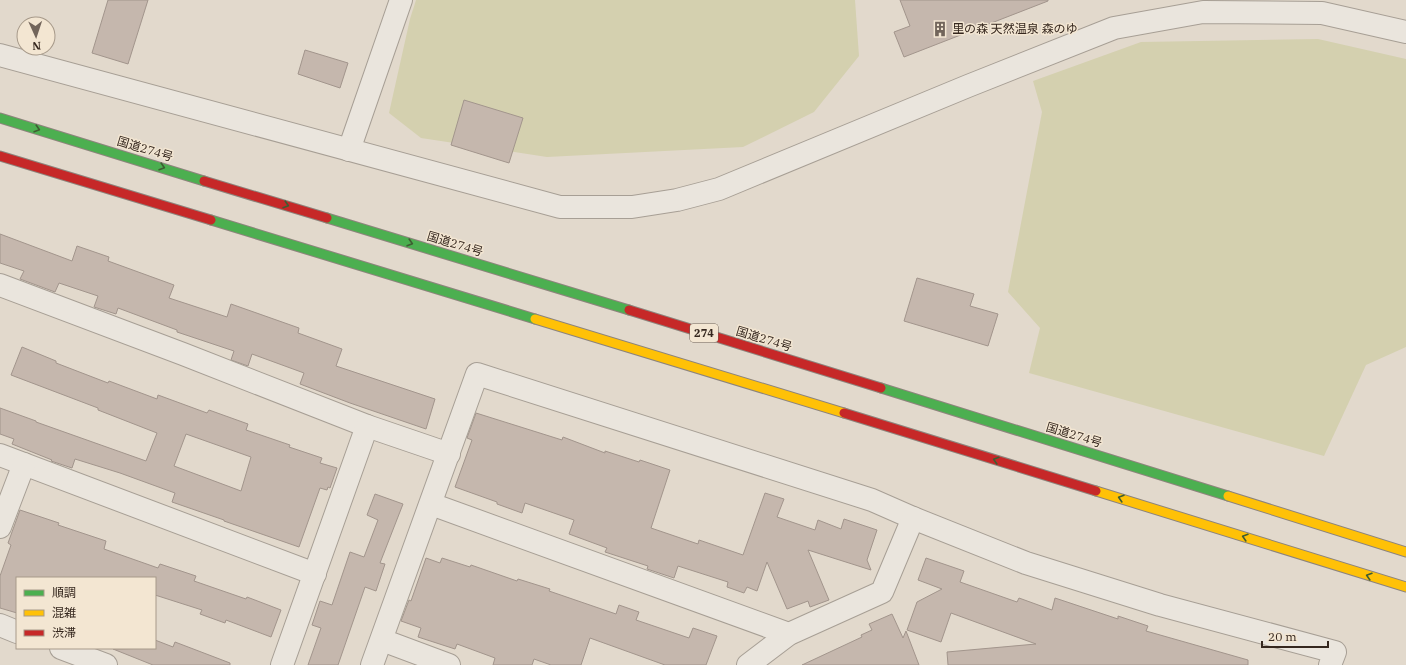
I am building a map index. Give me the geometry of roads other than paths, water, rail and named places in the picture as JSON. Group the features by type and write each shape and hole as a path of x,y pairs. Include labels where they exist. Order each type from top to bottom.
{"highway":[{"name":"国道274号","path":"0,118 934,404 1406,552"},
{"path":"0,156 923,437 1406,587"}],"street":[{"path":"349,150 401,0"},
{"path":"0,55 560,207 632,207 677,200 719,189 975,83 1114,28 1203,12 1322,13 1406,32"},
{"path":"0,285 367,426 449,454"},
{"path":"372,665 477,374 872,500 1026,563 1160,605 1335,652 1330,665"},
{"path":"282,665 367,426"},
{"path":"0,455 315,574"},
{"path":"0,527 24,464"},
{"path":"431,504 789,634"},
{"path":"748,665 789,634 882,592 913,518"},
{"path":"0,626 16,632"},
{"path":"382,640 450,665"},
{"path":"63,649 106,665"}],"place":[{"name":"里の森 天然温泉 森のゆ","path":"940,29"}]}
